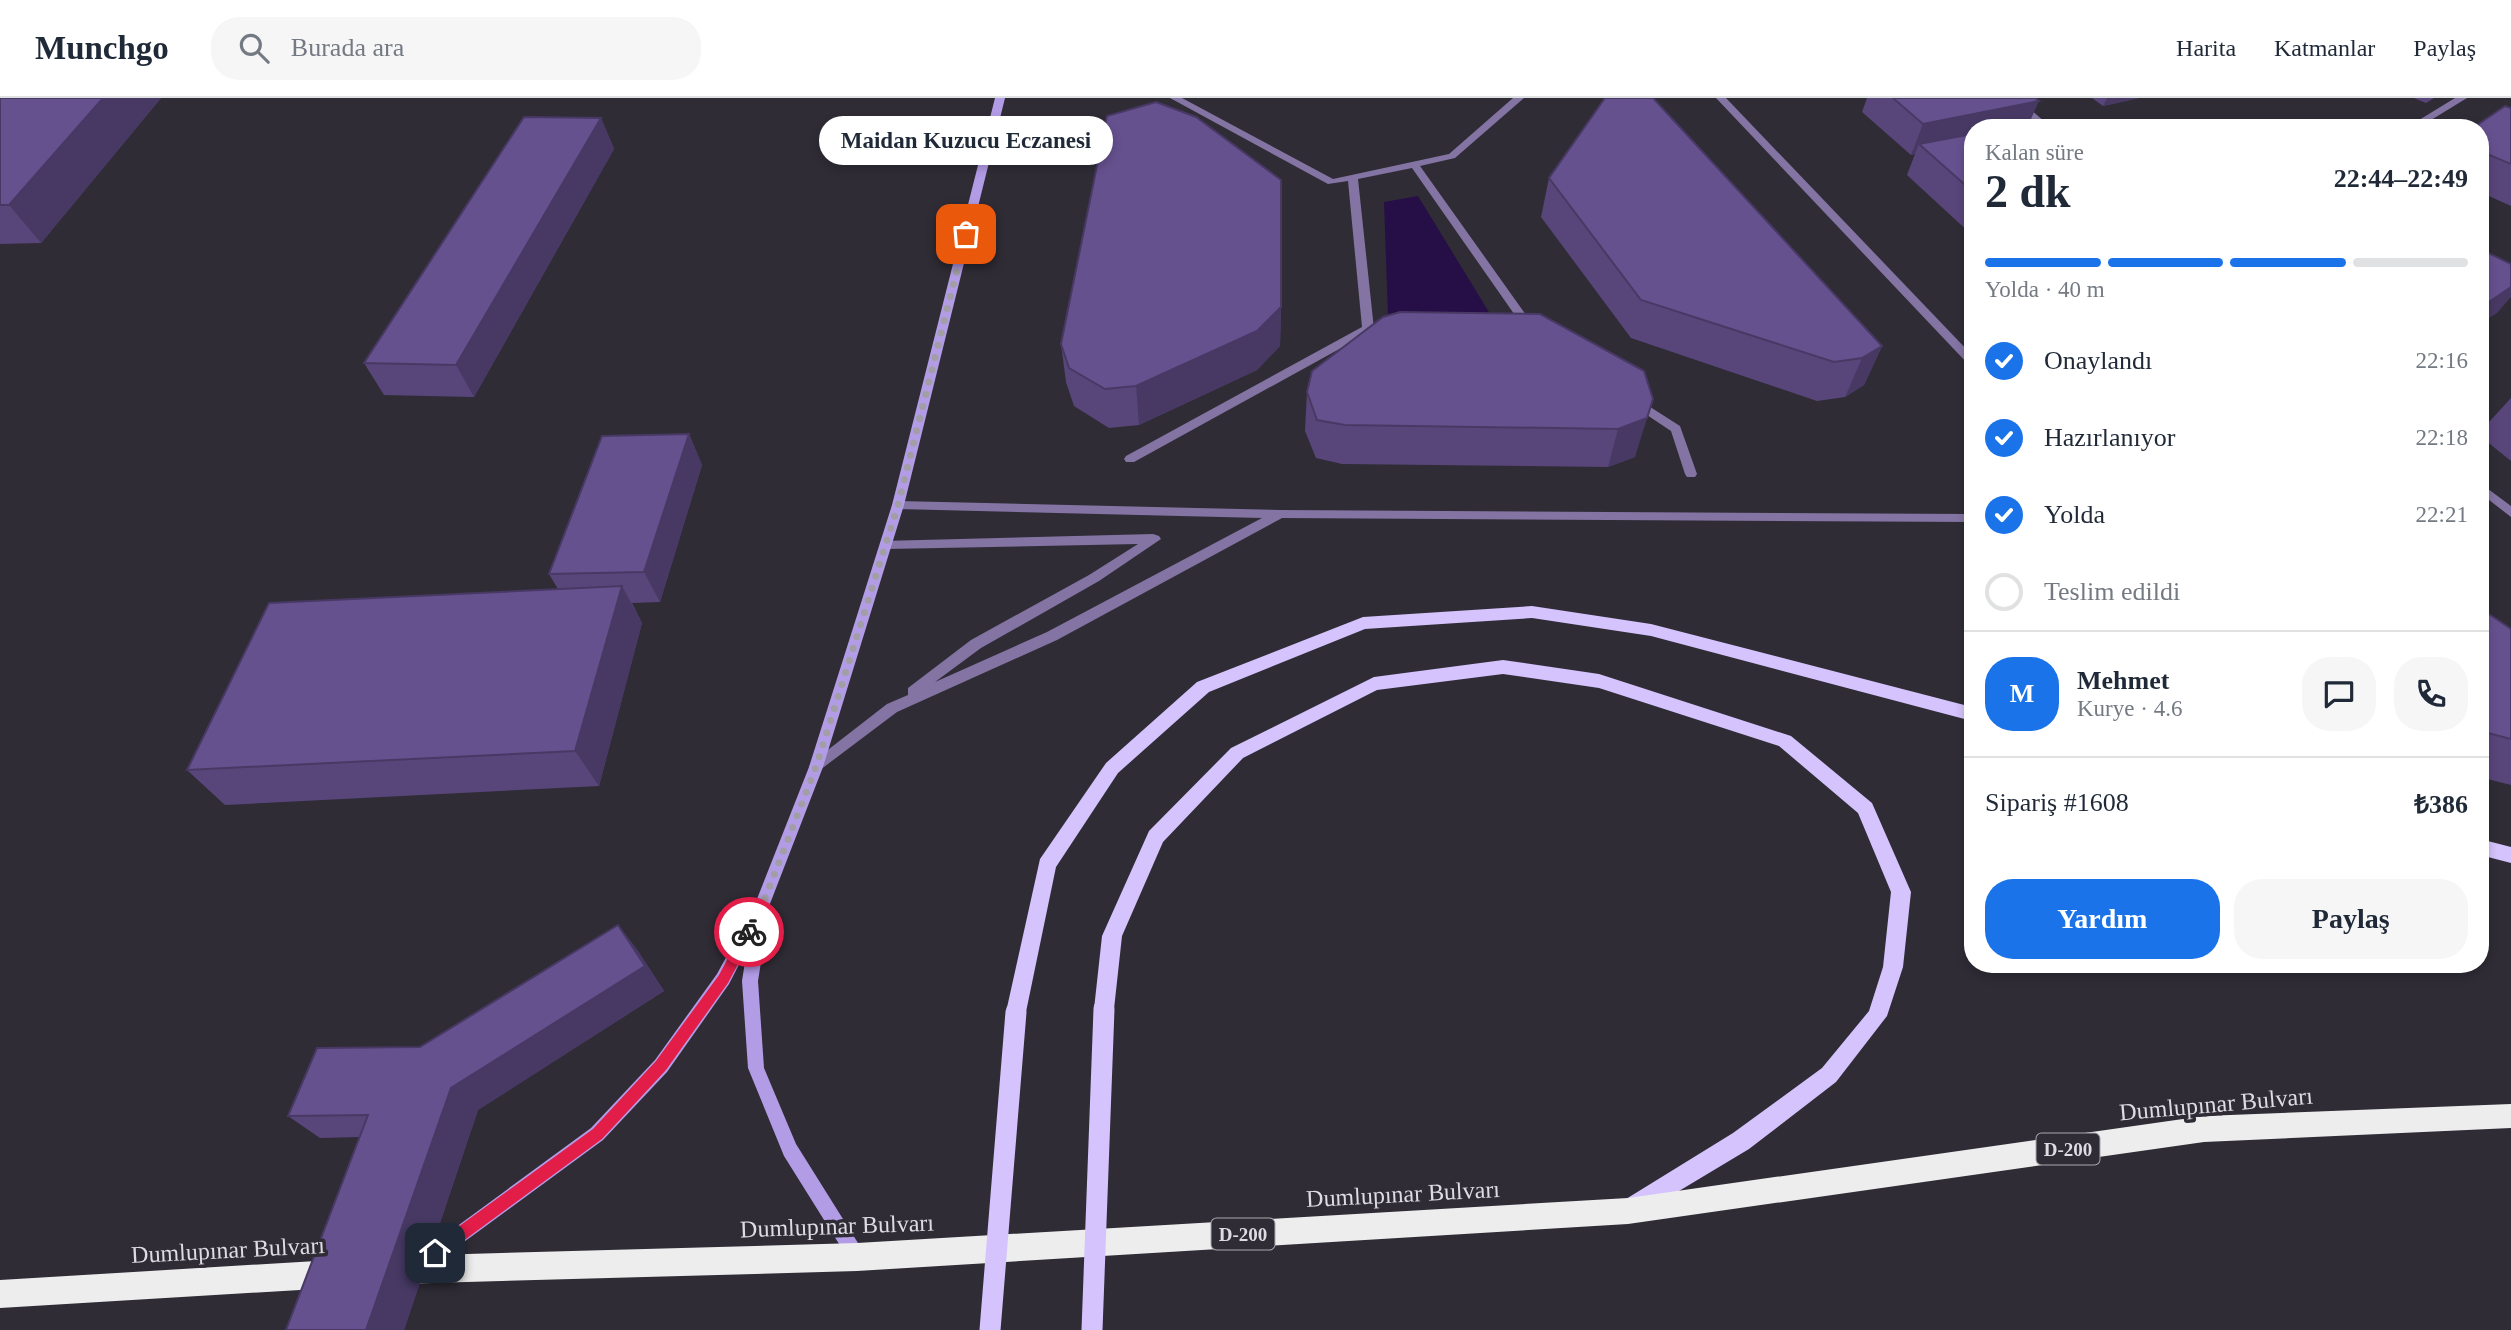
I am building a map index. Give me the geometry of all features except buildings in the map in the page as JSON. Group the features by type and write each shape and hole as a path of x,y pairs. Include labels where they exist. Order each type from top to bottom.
{"highway":[{"name":"Dumlupınar Bulvarı","path":"0,1294 412,1269 857,1257 1628,1211 2204,1129 2511,1116"}],"main road":[{"path":"990,1330 1016,1012 1047,865 1112,768 1203,687 1363,623 1531,612 1638,628 1964,712"},
{"path":"1092,1330 1104,1009 1112,936 1156,837 1237,753 1374,684 1503,667 1599,681 1785,741 1865,808 1901,892 1893,967 1877,1016 1829,1075 1741,1141 1628,1211"},
{"path":"2489,849 2511,855"}],"street":[{"path":"412,1269 597,1134 661,1066 677,1044 723,979 762,906 816,767 898,505 1000,98"},
{"path":"1175,98 1332,182 1452,156 1519,98"},
{"path":"1721,98 1964,353"},
{"path":"2011,98 2036,119"},
{"path":"2426,119 2462,98"},
{"path":"1414,164 1535,336 1521,336"},
{"path":"1353,178 1368,329"},
{"path":"1130,459 1368,329 1382,329"},
{"path":"1622,393 1676,429 1690,474"},
{"path":"2489,495 2511,513"},
{"path":"898,505 1280,514 1964,518"},
{"path":"892,708 1052,636 1280,514"},
{"path":"816,767 976,644 1094,578 1155,539 886,544"},
{"path":"762,906 750,981 756,1068 790,1150 857,1257"}],"shaded area":[{"path":"1418,196 1495,322 1388,316 1384,202"}],"way so far":[{"path":"749,932 762,906 816,767 898,505 966,234"}],"place":[{"name":"Maidan Kuzucu Eczanesi","path":"966,234"}],"route":[{"path":"435,1253 597,1134 661,1066 723,979 749,932"}]}
